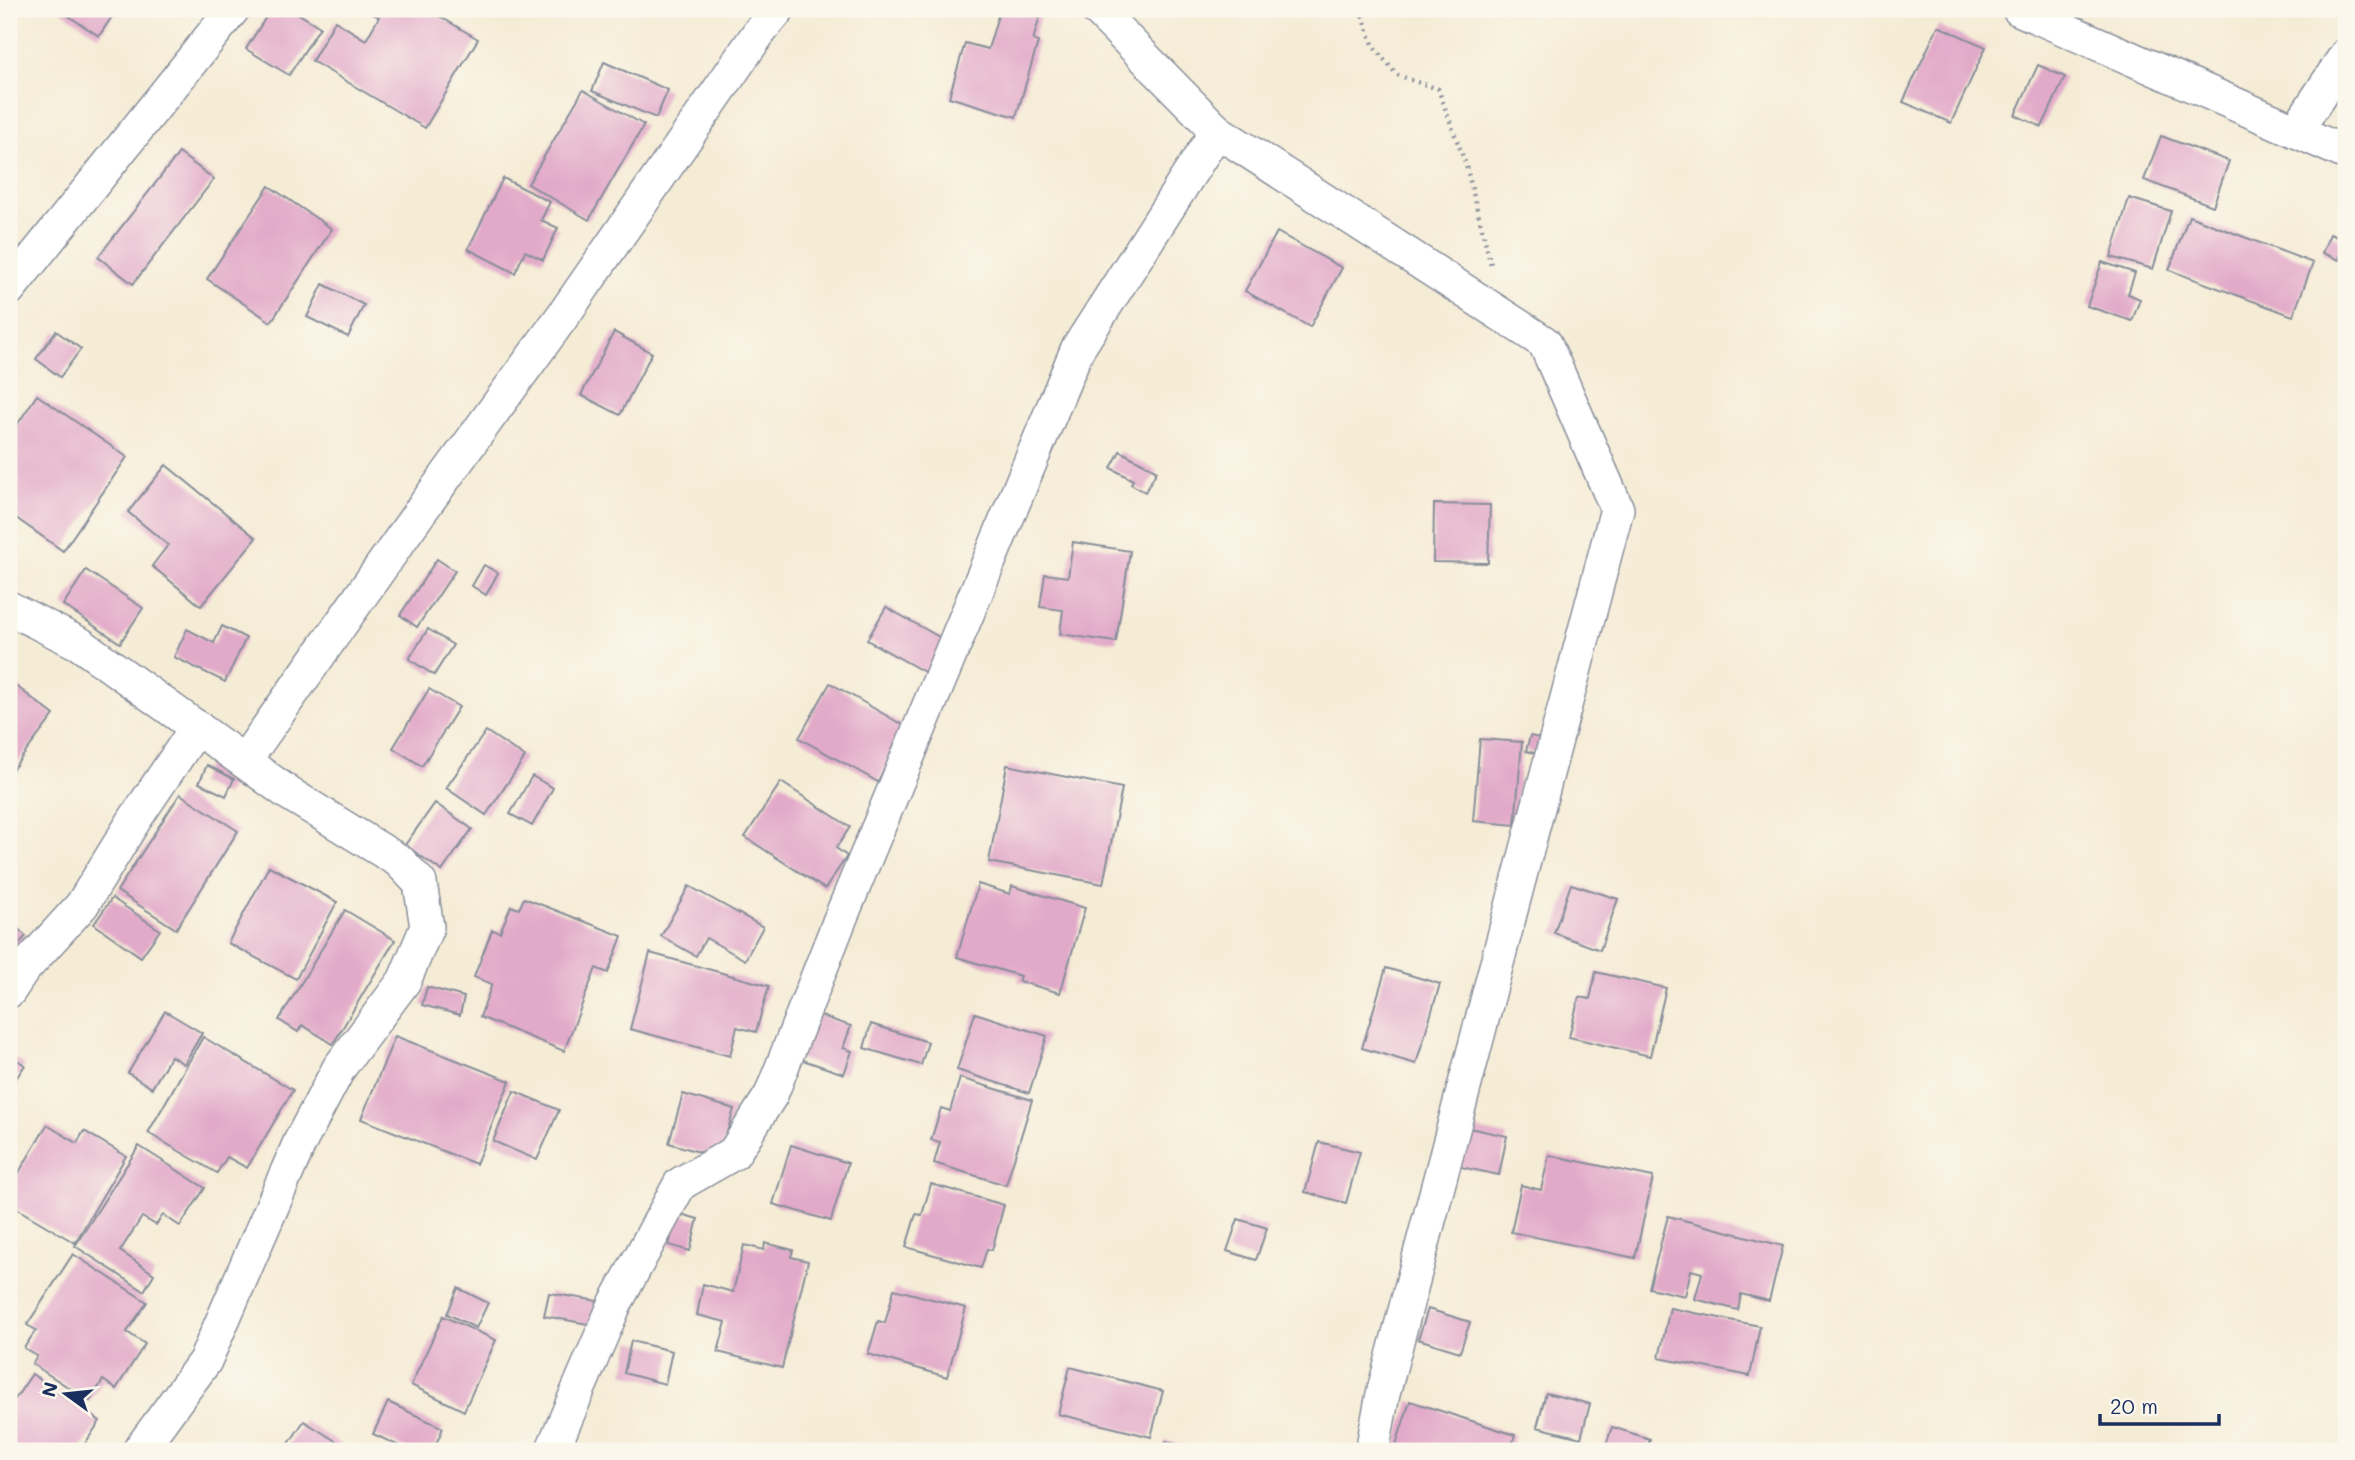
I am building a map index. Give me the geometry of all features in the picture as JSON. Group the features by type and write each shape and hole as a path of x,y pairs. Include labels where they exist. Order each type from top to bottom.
{"street":[{"path":"9,289 233,9"},
{"path":"245,760 422,509 567,310 760,31 778,9"},
{"path":"1097,9 1217,131 1545,343 1617,509 1383,1394 1372,1451"},
{"path":"2019,9 2346,153"},
{"path":"2296,131 2346,54"},
{"path":"552,1451 615,1304 680,1184 734,1153 771,1096 841,917 1077,349 1217,131"},
{"path":"9,608 80,644 288,793 399,861 420,883 427,927 404,981 339,1068 300,1142 205,1361 139,1451"},
{"path":"9,991 23,970 82,905 135,819 197,727"}],"path":[{"path":"1360,9 1374,47 1397,75 1438,89 1466,165 1504,317"}],"building":[{"path":"58,9 117,9 99,36"},
{"path":"271,9 291,9 320,27 289,75 246,49"},
{"path":"364,9 427,9 478,39 425,128 312,61 335,21 366,40 379,17"},
{"path":"1000,9 1026,9 1041,13 1033,40 1038,42 1016,117 949,97 965,43 988,49"},
{"path":"1938,26 1986,47 1951,123 1903,102"},
{"path":"604,62 668,90 656,118 592,91"},
{"path":"2038,65 2065,77 2042,127 2015,115"},
{"path":"583,90 644,125 589,220 528,184"},
{"path":"2161,136 2229,161 2213,206 2144,180"},
{"path":"179,153 214,179 133,284 98,257"},
{"path":"9,163 16,168 9,178"},
{"path":"503,178 550,202 541,220 558,228 543,260 525,251 515,273 468,249"},
{"path":"269,186 332,229 271,322 207,279"},
{"path":"2129,198 2171,211 2153,269 2111,257"},
{"path":"2189,216 2313,263 2293,316 2169,270"},
{"path":"1277,232 1342,268 1310,327 1245,291"},
{"path":"2330,234 2346,241 2339,260 2322,253"},
{"path":"2102,262 2135,273 2128,294 2140,299 2132,321 2087,306"},
{"path":"323,284 364,305 348,337 307,317"},
{"path":"56,331 81,349 60,377 36,359"},
{"path":"614,332 652,353 620,415 581,395"},
{"path":"37,395 127,457 63,551 9,513 9,437"},
{"path":"1120,451 1157,471 1145,492 1131,484 1133,480 1111,468"},
{"path":"166,465 256,538 201,606 152,566 168,545 128,512"},
{"path":"1434,504 1490,505 1488,563 1433,562"},
{"path":"1073,542 1130,551 1116,642 1060,634 1063,610 1040,607 1045,574 1068,577"},
{"path":"437,559 455,571 417,627 400,615"},
{"path":"484,565 498,573 486,595 472,586"},
{"path":"86,570 143,608 120,643 63,605"},
{"path":"886,607 946,641 928,674 867,640"},
{"path":"222,626 246,638 225,682 174,657 187,629 214,643"},
{"path":"428,629 453,645 434,675 409,659"},
{"path":"830,683 908,728 878,782 799,738"},
{"path":"16,686 54,715 9,774 9,695"},
{"path":"429,689 459,707 422,766 393,748"},
{"path":"486,731 525,757 486,815 446,788"},
{"path":"1530,736 1543,739 1539,754 1526,751"},
{"path":"1480,739 1522,742 1515,825 1473,821"},
{"path":"207,765 234,779 226,796 199,783"},
{"path":"1007,765 1122,788 1103,884 989,862"},
{"path":"532,776 553,788 532,826 510,814"},
{"path":"781,782 850,827 836,848 847,856 825,889 745,837"},
{"path":"180,794 238,831 176,929 117,891"},
{"path":"435,803 472,829 442,871 405,845"},
{"path":"9,853 17,860 9,870"},
{"path":"269,866 337,902 296,979 228,943"},
{"path":"978,884 1010,894 1012,886 1085,908 1060,993 1018,981 1020,976 957,957"},
{"path":"1571,884 1618,899 1600,950 1554,933"},
{"path":"689,886 763,927 745,960 706,938 696,956 661,936"},
{"path":"112,898 160,930 141,957 94,924"},
{"path":"524,898 622,936 608,973 596,968 564,1051 480,1017 492,984 474,977 492,930 500,932 511,906 519,909"},
{"path":"345,910 395,940 333,1044 302,1025 298,1032 279,1020"},
{"path":"9,921 26,936 9,955"},
{"path":"650,953 769,986 756,1032 737,1027 730,1056 630,1029"},
{"path":"1386,968 1440,984 1416,1064 1362,1048"},
{"path":"1596,972 1666,988 1650,1056 1569,1037 1579,997 1590,999"},
{"path":"427,987 464,997 460,1015 422,1005"},
{"path":"165,1011 202,1033 184,1064 171,1056 152,1088 128,1073"},
{"path":"812,1013 851,1026 843,1048 852,1051 844,1074 797,1058"},
{"path":"975,1013 1047,1036 1029,1093 957,1070"},
{"path":"871,1024 928,1042 921,1065 864,1048"},
{"path":"395,1036 510,1081 476,1164 361,1119"},
{"path":"203,1037 293,1090 247,1168 227,1157 217,1173 148,1133"},
{"path":"9,1055 25,1065 9,1089"},
{"path":"960,1078 1032,1100 1006,1185 934,1163 940,1142 931,1140 941,1108 950,1111"},
{"path":"514,1091 559,1110 537,1160 493,1141"},
{"path":"683,1094 734,1109 719,1158 669,1143"},
{"path":"47,1125 77,1143 84,1131 126,1156 75,1243 9,1204 9,1189"},
{"path":"1469,1128 1507,1136 1499,1175 1461,1167"},
{"path":"1319,1142 1360,1152 1346,1203 1305,1192"},
{"path":"791,1145 848,1163 831,1221 773,1204"},
{"path":"139,1146 205,1188 180,1226 163,1215 156,1225 142,1217 120,1251 154,1274 144,1291 75,1246"},
{"path":"1549,1155 1653,1177 1635,1258 1511,1232 1521,1185 1541,1190"},
{"path":"931,1184 1004,1205 992,1250 987,1249 981,1268 906,1247 916,1214 922,1215"},
{"path":"677,1213 698,1219 690,1251 669,1245"},
{"path":"1668,1216 1783,1246 1769,1301 1741,1294 1738,1310 1695,1299 1702,1273 1691,1270 1685,1296 1649,1288"},
{"path":"1238,1219 1267,1228 1256,1260 1227,1251"},
{"path":"765,1243 793,1250 791,1257 808,1261 782,1368 718,1352 726,1322 697,1315 703,1284 733,1292 744,1245 764,1250"},
{"path":"73,1254 147,1302 127,1332 145,1344 116,1389 103,1380 90,1401 32,1364 37,1356 24,1348 36,1330 27,1325"},
{"path":"458,1288 488,1303 476,1328 447,1314"},
{"path":"894,1289 966,1308 947,1377 868,1354 878,1321 885,1323"},
{"path":"549,1293 598,1301 594,1325 544,1316"},
{"path":"1670,1308 1760,1326 1750,1376 1659,1358"},
{"path":"1428,1309 1470,1322 1460,1352 1418,1339"},
{"path":"443,1316 496,1340 464,1411 411,1385"},
{"path":"631,1341 672,1351 665,1384 624,1373"},
{"path":"1070,1367 1163,1391 1151,1437 1058,1414"},
{"path":"32,1374 100,1421 80,1451 9,1451 9,1408"},
{"path":"1546,1393 1590,1404 1581,1438 1537,1427"},
{"path":"1410,1401 1515,1435 1510,1451 1394,1451"},
{"path":"388,1402 443,1428 433,1451 410,1451 373,1434"},
{"path":"304,1421 342,1445 338,1451 284,1451"},
{"path":"1612,1427 1650,1439 1646,1451 1604,1451"},
{"path":"1166,1441 1198,1451 1163,1451"}]}
